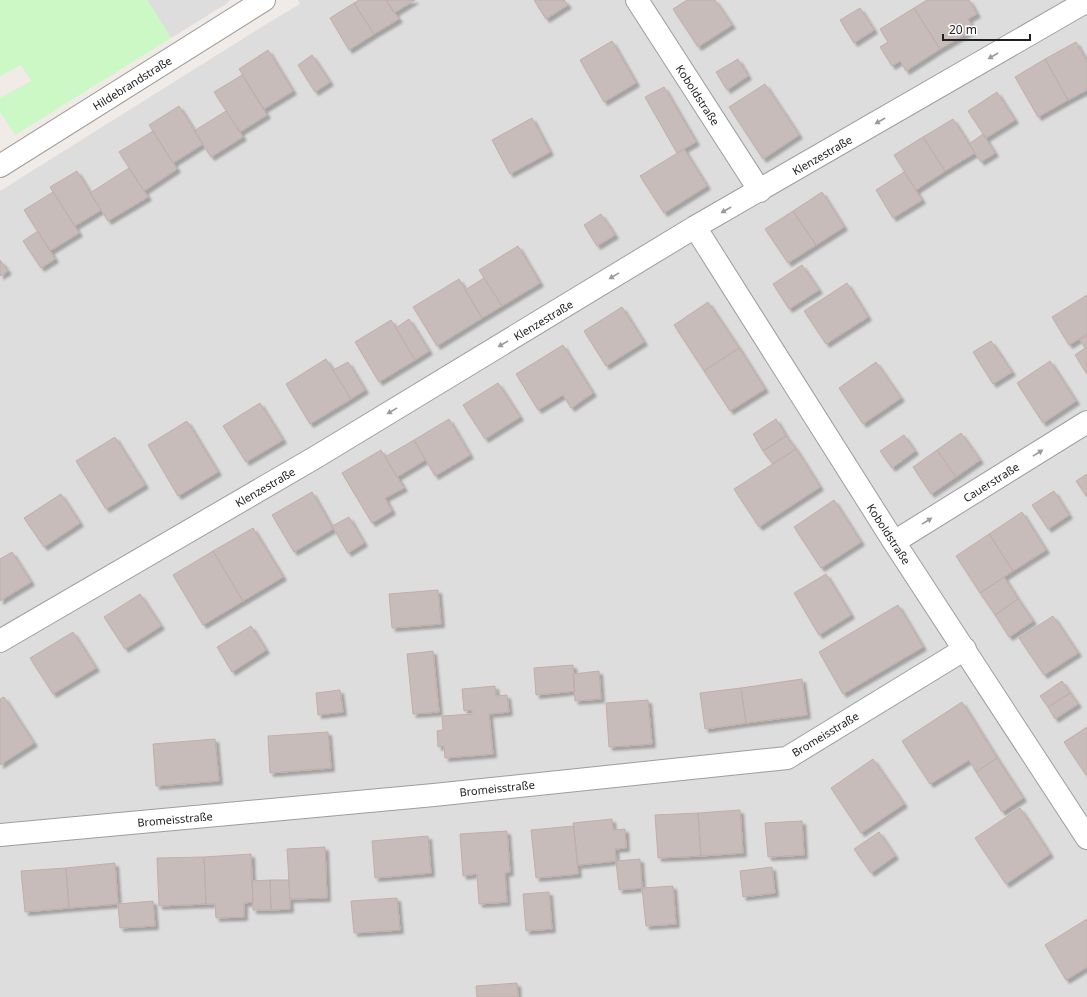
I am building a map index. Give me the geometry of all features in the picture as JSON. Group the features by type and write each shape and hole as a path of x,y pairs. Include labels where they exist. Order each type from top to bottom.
{"street":[{"name":"Hildebrandstraße","path":"0,166 264,0"},
{"name":"Koboldstraße","path":"637,0 760,191"},
{"name":"Klenzestraße","path":"0,641 316,456 695,227 760,191 1087,1"},
{"name":"Koboldstraße","path":"695,227 894,542 1087,838"},
{"name":"Cauerstraße","path":"894,542 1087,422"},
{"name":"Bromeisstraße","path":"0,835 434,795 786,758 965,649"}],"shaded area":[{"path":"147,0 230,0 171,38"},
{"path":"298,0 1087,0 1087,997 0,997 0,191 300,4"}],"green space":[{"path":"0,0 147,0 171,38 15,135 0,112 0,98 31,81 21,65 0,76"}],"building":[{"path":"359,0 386,0 399,19 374,34 354,3"},
{"path":"386,0 415,0 394,13"},
{"path":"534,0 564,0 568,5 546,19"},
{"path":"687,0 715,0 732,25 698,47 673,9"},
{"path":"927,0 969,0 977,14 968,19 974,29 940,49 914,8"},
{"path":"354,3 374,34 349,50 330,18"},
{"path":"860,8 874,30 854,43 840,20"},
{"path":"914,8 940,49 906,71 900,61 892,66 880,47 888,42 880,29"},
{"path":"612,41 636,83 604,102 580,60"},
{"path":"1076,42 1087,62 1087,90 1068,100 1045,59"},
{"path":"268,50 293,91 264,109 239,69"},
{"path":"312,55 330,82 315,92 298,65"},
{"path":"738,59 748,76 727,90 716,72"},
{"path":"1045,59 1068,100 1038,117 1015,77"},
{"path":"242,75 267,115 240,132 214,92"},
{"path":"765,84 799,135 763,159 729,107"},
{"path":"664,87 696,142 677,153 645,97"},
{"path":"997,92 1015,120 986,138 968,111"},
{"path":"179,106 203,144 173,163 149,125"},
{"path":"226,111 243,137 211,157 194,131"},
{"path":"532,118 550,152 510,174 492,140"},
{"path":"953,119 975,153 945,171 923,137"},
{"path":"153,131 177,169 144,191 119,152"},
{"path":"983,134 995,153 981,162 969,144"},
{"path":"923,137 945,171 916,190 894,155"},
{"path":"684,149 707,186 664,213 640,176"},
{"path":"129,168 148,197 108,221 90,193"},
{"path":"77,171 101,210 75,226 50,187"},
{"path":"904,172 922,200 893,218 876,190"},
{"path":"53,192 79,233 50,251 24,210"},
{"path":"822,192 844,227 816,245 793,211"},
{"path":"793,211 816,245 788,263 765,229"},
{"path":"601,214 615,235 597,246 584,225"},
{"path":"38,231 55,259 41,268 23,241"},
{"path":"518,246 540,283 502,306 479,270"},
{"path":"0,260 8,271 0,276"},
{"path":"802,265 819,290 789,309 773,284"},
{"path":"484,278 502,306 482,318 465,290"},
{"path":"459,279 482,318 437,346 413,307"},
{"path":"847,283 868,317 826,344 804,311"},
{"path":"1087,295 1087,334 1069,345 1052,317"},
{"path":"708,302 739,348 704,371 674,325"},
{"path":"622,307 644,342 606,366 584,331"},
{"path":"409,319 429,351 415,360 396,328"},
{"path":"391,320 415,360 379,382 355,342"},
{"path":"1087,336 1087,374 1075,355 1085,348 1080,340"},
{"path":"991,341 1012,372 993,384 973,352"},
{"path":"563,345 593,393 571,408 563,395 538,410 516,374"},
{"path":"739,348 765,389 730,411 704,371"},
{"path":"326,359 351,399 310,424 286,384"},
{"path":"1050,361 1076,401 1043,423 1017,383"},
{"path":"348,362 365,390 351,399 333,370"},
{"path":"876,362 901,398 863,424 839,388"},
{"path":"498,383 520,417 485,439 463,405"},
{"path":"260,403 283,440 246,462 223,426"},
{"path":"449,419 470,455 435,476 414,440"},
{"path":"776,419 786,436 763,451 753,434"},
{"path":"187,421 218,472 178,496 148,445"},
{"path":"961,433 980,460 956,477 937,450"},
{"path":"904,435 915,451 892,468 880,451"},
{"path":"786,436 796,449 773,464 763,451"},
{"path":"115,437 145,485 106,509 76,461"},
{"path":"414,440 425,460 397,477 385,457"},
{"path":"796,449 820,487 759,527 734,489"},
{"path":"381,450 404,488 385,498 392,511 372,523 342,473"},
{"path":"937,450 956,477 931,494 913,467"},
{"path":"1087,474 1087,497 1076,481"},
{"path":"1054,491 1069,515 1048,529 1032,505"},
{"path":"312,492 333,529 294,552 272,515"},
{"path":"61,494 80,523 44,547 24,518"},
{"path":"834,500 861,542 821,568 794,527"},
{"path":"1022,512 1046,550 1013,571 989,534"},
{"path":"349,517 364,543 348,553 332,526"},
{"path":"253,528 283,577 243,601 213,551"},
{"path":"989,534 1013,571 980,593 956,556"},
{"path":"213,551 243,601 203,625 173,575"},
{"path":"12,552 31,582 0,601 0,559"},
{"path":"826,574 851,615 819,635 794,593"},
{"path":"1004,577 1018,599 995,615 980,593"},
{"path":"438,590 441,624 392,628 389,594"},
{"path":"140,594 161,626 125,649 104,617"},
{"path":"1018,599 1033,621 1009,637 995,615"},
{"path":"898,605 923,647 843,694 819,652"},
{"path":"1053,616 1078,653 1044,675 1019,638"},
{"path":"251,626 266,650 232,672 217,647"},
{"path":"73,632 96,668 53,694 30,658"},
{"path":"433,651 439,712 413,714 407,654"},
{"path":"573,665 575,691 536,695 534,668"},
{"path":"599,671 601,699 575,701 573,674"},
{"path":"802,679 807,715 746,723 741,688"},
{"path":"1062,681 1070,693 1048,707 1040,696"},
{"path":"495,686 496,696 507,695 509,712 489,714 493,754 445,758 444,746 438,747 437,731 443,730 442,716 472,714 472,710 464,711 462,689"},
{"path":"741,688 746,723 705,729 700,693"},
{"path":"340,690 343,712 318,715 316,693"},
{"path":"1070,693 1078,704 1055,719 1048,707"},
{"path":"4,697 34,743 0,765 0,699"},
{"path":"648,700 652,744 609,747 606,703"},
{"path":"962,702 997,758 976,772 969,760 930,784 902,741"},
{"path":"1087,727 1087,775 1086,775 1064,742"},
{"path":"328,732 331,768 270,773 268,736"},
{"path":"215,739 219,781 156,786 153,744"},
{"path":"997,758 1023,798 1002,812 976,772"},
{"path":"873,759 904,804 861,833 831,788"},
{"path":"1020,808 1050,854 1006,884 975,838"},
{"path":"740,810 743,853 701,856 698,813"},
{"path":"698,813 701,856 658,858 655,815"},
{"path":"612,819 613,830 625,829 626,848 615,849 616,861 578,865 573,823"},
{"path":"802,821 804,855 768,857 765,823"},
{"path":"574,826 578,874 536,878 531,830"},
{"path":"507,831 510,872 505,873 507,902 479,904 477,874 463,876 460,834"},
{"path":"879,832 895,856 871,873 854,849"},
{"path":"428,836 431,873 375,878 372,841"},
{"path":"325,847 327,898 290,899 287,849"},
{"path":"251,854 253,902 244,903 244,917 216,918 215,904 206,904 204,857"},
{"path":"204,857 206,904 159,906 157,858"},
{"path":"640,859 642,888 619,890 616,861"},
{"path":"115,863 118,904 69,908 66,868"},
{"path":"772,867 775,893 743,897 740,871"},
{"path":"66,868 69,908 25,912 21,871"},
{"path":"270,880 271,910 253,910 252,881"},
{"path":"270,880 289,880 290,909 271,910"},
{"path":"673,886 676,924 646,926 642,888"},
{"path":"549,892 552,929 526,931 523,894"},
{"path":"397,898 400,930 354,933 351,901"},
{"path":"153,901 155,926 120,928 118,904"},
{"path":"1087,919 1087,967 1066,980 1045,945"},
{"path":"517,983 518,997 477,997 476,986"}]}
